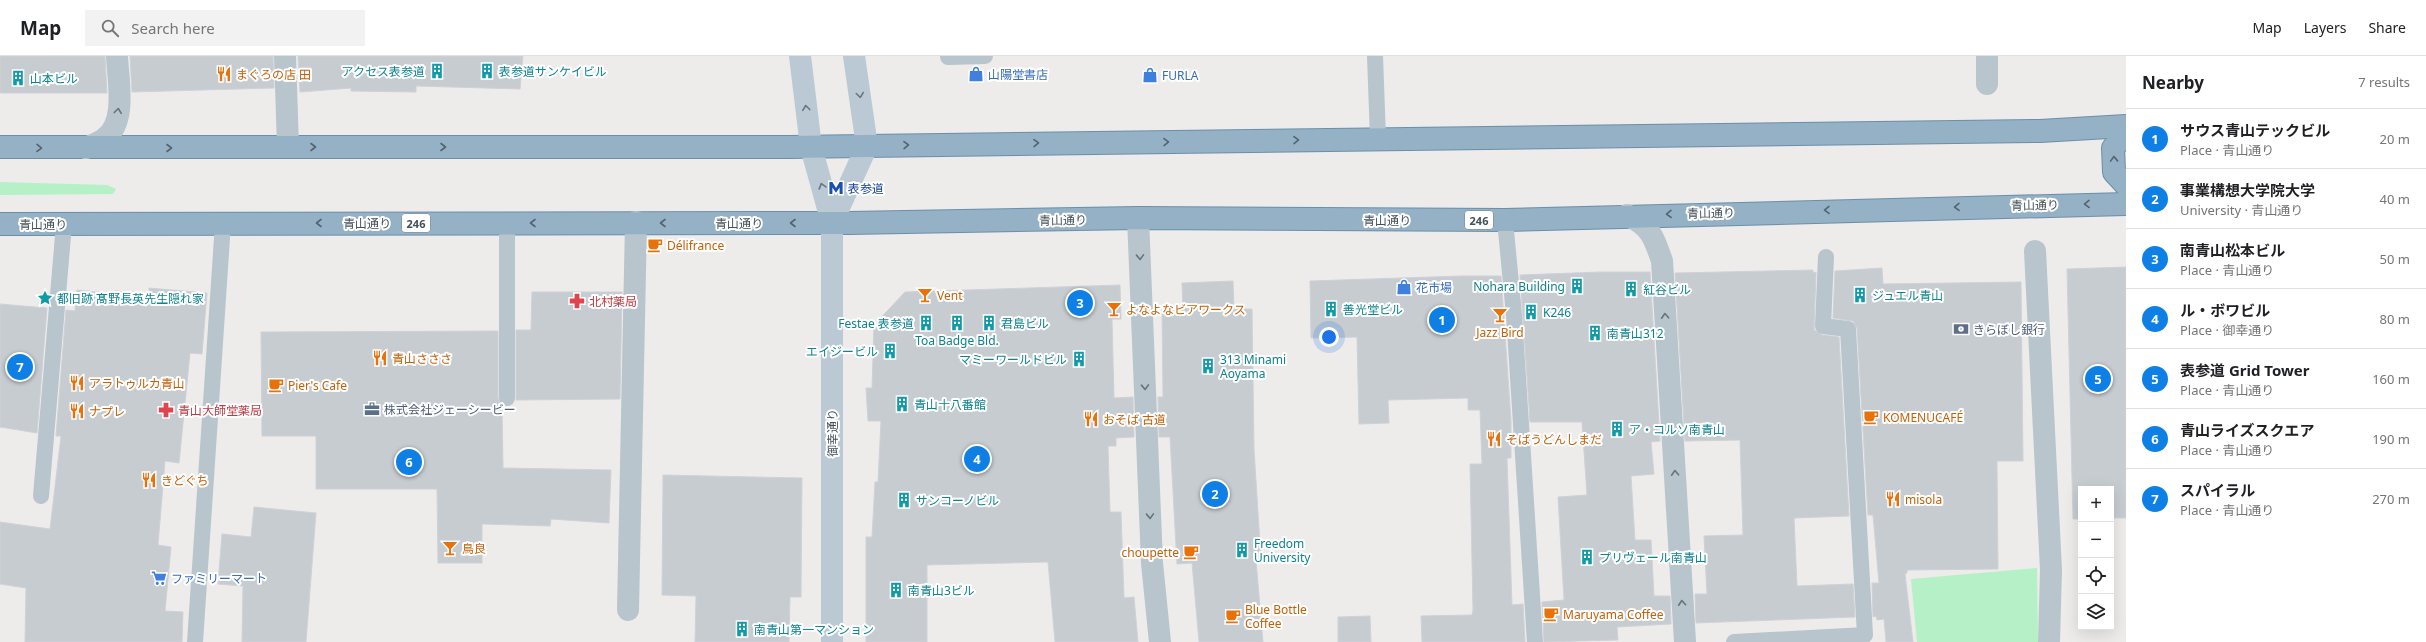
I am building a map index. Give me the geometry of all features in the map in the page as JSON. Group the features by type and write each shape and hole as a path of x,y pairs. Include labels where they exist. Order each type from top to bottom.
{"highway":[{"path":"0,147 811,147 2040,131 2126,126"},
{"path":"2126,133 2113,148 2114,172 2126,185"},
{"name":"青山通り","path":"0,224 636,222 832,223 1138,218 1505,220 1627,215 2126,204"}],"main road":[{"path":"800,56 811,147 832,223"},
{"path":"832,223 867,146 854,56"},
{"name":"御幸通り","path":"832,223 832,642"}],"street":[{"path":"86,148 106,138 116,125 119,102 117,56"},
{"path":"285,56 288,147"},
{"path":"1987,56 1987,84"},
{"path":"1627,215 1643,223 1654,237 1662,261 1685,642"},
{"path":"1138,218 1152,563 1160,642"},
{"path":"628,610 636,222"},
{"path":"2035,251 2051,570 2049,642"}],"lane":[{"path":"948,57 985,56"},
{"path":"1375,56 1378,139"},
{"path":"1505,220 1514,315 1536,642"},
{"path":"195,642 223,223"},
{"path":"507,223 507,398"},
{"path":"41,496 64,224"},
{"path":"1734,642 1865,635 1848,329 1823,326 1826,257"}],"green space":[{"path":"0,182 107,185 116,189 113,194 0,195"},
{"path":"2037,568 2038,642 1917,642 1911,579"}],"building":[{"path":"0,56 105,56 107,93 0,93"},
{"path":"130,56 273,56 274,88 132,92"},
{"path":"298,56 523,56 520,89 416,86 416,92 351,91 351,88 300,92"},
{"path":"2126,267 2126,518 2114,518 2114,486 2078,486 2078,519 2073,519 2067,269"},
{"path":"1882,268 1883,284 2021,282 2023,461 1997,461 1998,569 1907,570 1907,573 1905,574 1913,642 1886,642 1884,619 1877,620 1876,616 1873,617 1872,583 1879,583 1873,515 1868,515 1857,328 1853,321 1833,318 1835,271"},
{"path":"1813,270 1813,273 1816,272 1814,330 1822,335 1839,337 1849,516 1794,518 1797,586 1853,584 1855,617 1696,623 1695,594 1707,594 1704,536 1743,535 1740,440 1685,441 1675,273"},
{"path":"1650,272 1660,441 1651,442 1654,474 1631,476 1635,540 1651,540 1654,596 1670,596 1671,624 1617,627 1618,640 1544,642 1542,602 1564,600 1558,497 1587,495 1582,422 1530,422 1520,275"},
{"path":"1501,276 1511,421 1511,458 1507,458 1512,605 1523,604 1525,642 1422,642 1421,616 1472,615 1470,464 1482,464 1480,410 1468,410 1468,398 1388,400 1389,423 1359,424 1357,337 1311,338 1310,281"},
{"path":"1233,281 1234,309 1252,309 1254,449 1261,560 1256,560 1263,642 1199,642 1192,563 1177,564 1170,437 1159,437 1158,397 1163,397 1162,310 1183,310 1182,283"},
{"path":"1120,285 1121,319 1112,319 1114,398 1133,397 1134,437 1116,438 1116,446 1108,446 1110,512 1121,512 1124,598 1134,597 1138,642 1055,642 1048,562 927,565 927,642 866,642 866,537 872,537 875,482 878,482 881,421 868,421 866,388 872,388 874,325 905,292"},
{"path":"149,288 207,293 202,354 190,353 179,463 165,461 158,545 171,547 165,611 183,612 182,642 25,642 26,588 0,584 0,522 50,529 61,436 56,436 66,310 75,311 77,290 115,294 115,291 149,293"},
{"path":"532,292 622,292 620,399 516,400 516,330 531,330"},
{"path":"0,304 47,308 37,433 0,427"},
{"path":"498,331 498,398 502,406 503,468 611,470 609,523 551,519 550,526 482,524 482,563 438,563 437,489 316,489 316,436 262,436 261,332"},
{"path":"663,475 802,478 801,597 790,597 789,642 695,642 696,596 662,595"},
{"path":"254,507 316,513 306,642 242,642 243,586 218,584 222,534 251,537"},
{"path":"1370,616 1371,642 1338,642 1338,617"}],"place":[{"name":"アクセス表参道","path":"437,71"},
{"name":"表参道サンケイビル","path":"487,71"},
{"name":"まぐろの店 田","path":"224,74"},
{"name":"山陽堂書店","path":"976,74"},
{"name":"FURLA","path":"1150,75"},
{"name":"山本ビル","path":"18,78"},
{"name":"表参道","path":"836,188"},
{"name":"Délifrance","path":"655,245"},
{"name":"Nohara Building","path":"1577,286"},
{"name":"花市場","path":"1404,287"},
{"name":"紅谷ビル","path":"1631,289"},
{"name":"Vent","path":"925,295"},
{"name":"ジュエル青山","path":"1860,295"},
{"name":"都旧跡 髙野長英先生隠れ家","path":"45,298"},
{"name":"北村薬局","path":"577,301"},
{"name":"南青山松本ビル","path":"1080,303"},
{"name":"よなよなビアワークス","path":"1114,309"},
{"name":"善光堂ビル","path":"1331,309"},
{"name":"K246","path":"1531,312"},
{"name":"Jazz Bird","path":"1500,315"},
{"name":"サウス青山テックビル","path":"1442,320"},
{"name":"Festae 表参道","path":"926,323"},
{"name":"Toa Badge Bld.","path":"957,323"},
{"name":"君島ビル","path":"989,323"},
{"name":"きらぼし銀行","path":"1961,329"},
{"name":"南青山312","path":"1595,333"},
{"name":"エイジービル","path":"890,351"},
{"name":"青山さささ","path":"380,358"},
{"name":"マミーワールドビル","path":"1079,359"},
{"name":"313 Minami Aoyama","path":"1208,366"},
{"name":"スパイラル","path":"20,367"},
{"name":"表参道 Grid Tower","path":"2098,379"},
{"name":"アラトゥルカ青山","path":"77,383"},
{"name":"Pier's Cafe","path":"276,385"},
{"name":"青山十八番館","path":"902,404"},
{"name":"株式会社ジェーシービー","path":"372,409"},
{"name":"青山大師堂薬局","path":"166,410"},
{"name":"ナプレ","path":"77,411"},
{"name":"KOMENUCAFÉ","path":"1871,417"},
{"name":"おそば 古道","path":"1091,419"},
{"name":"ア・コルソ南青山","path":"1617,429"},
{"name":"そばうどんしまだ","path":"1494,439"},
{"name":"ル・ボワビル","path":"977,459"},
{"name":"青山ライズスクエア","path":"409,462"},
{"name":"きどぐち","path":"149,480"},
{"name":"事業構想大学院大学","path":"1215,494"},
{"name":"misola","path":"1893,499"},
{"name":"サンコーノビル","path":"904,500"},
{"name":"鳥良","path":"450,548"},
{"name":"Freedom University","path":"1242,550"},
{"name":"choupette","path":"1191,552"},
{"name":"プリヴェール南青山","path":"1587,557"},
{"name":"ファミリーマート","path":"159,578"},
{"name":"南青山3ビル","path":"896,590"},
{"name":"Maruyama Coffee","path":"1551,614"},
{"name":"Blue Bottle Coffee","path":"1233,616"},
{"name":"南青山第一マンション","path":"742,629"}]}
